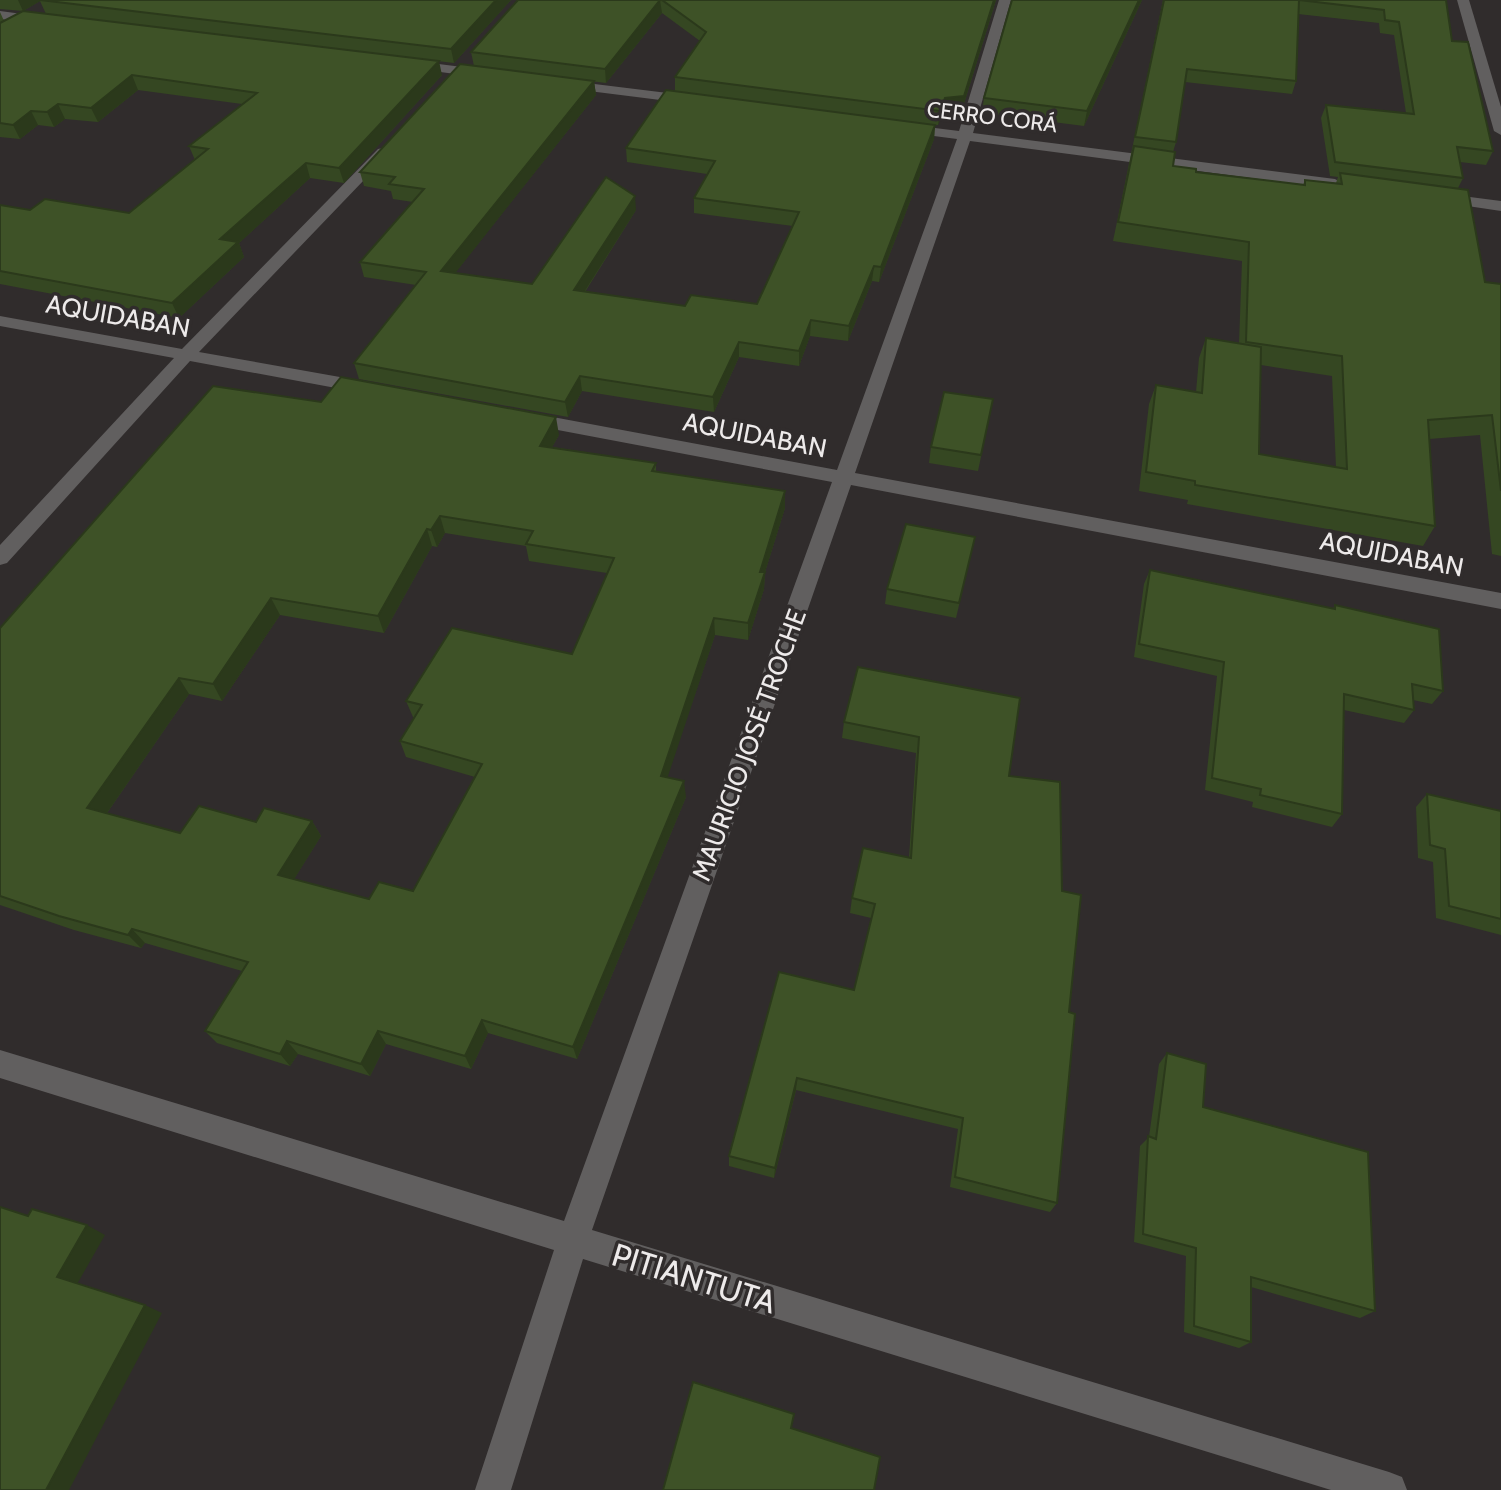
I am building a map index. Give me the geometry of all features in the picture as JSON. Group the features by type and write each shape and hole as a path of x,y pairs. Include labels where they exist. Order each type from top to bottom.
{"street":[{"name":"MAURICIO JOSÉ TROCHE","path":"493,1490 573,1240 965,136 1005,0"},
{"path":"1463,0 1501,131"},
{"path":"13,27 46,6"},
{"path":"0,15 57,22"},
{"path":"395,62 461,65 502,76"},
{"path":"446,82 461,65"},
{"path":"549,82 703,102"},
{"name":"CERRO CORÁ","path":"888,126 1343,185"},
{"path":"0,558 187,354 351,188 393,141"},
{"path":"1422,195 1501,206"},
{"name":"AQUIDABAN","path":"0,321 390,393"},
{"name":"AQUIDABAN","path":"499,413 1501,601"},
{"name":"PITIANTUTA","path":"0,1064 1389,1490"}],"building":[{"path":"40,0 496,0 451,49"},
{"path":"518,0 660,0 605,69 471,52"},
{"path":"662,0 994,0 964,96 945,98 940,111 675,77 706,32"},
{"path":"1012,0 1139,0 1087,111 984,98"},
{"path":"1164,0 1299,0 1296,81 1187,69 1176,142 1135,137"},
{"path":"1299,0 1446,0 1452,41 1468,42 1493,151 1457,147 1463,178 1335,162 1326,105 1414,114 1399,22 1385,20 1384,10"},
{"path":"23,11 439,61 339,168 306,163 220,239 238,242 172,303 0,271 0,205 30,210 45,199 129,213 208,149 189,146 257,93 132,75 91,108 58,104 47,112 31,111 13,125 0,123 0,23"},
{"path":"460,64 594,81 441,271 532,284 606,177 635,196 574,290 685,306 691,295 757,304 799,212 694,198 715,161 626,148 666,90 935,125 881,267 874,266 849,326 811,320 799,351 739,342 713,397 580,376 565,402 354,363 426,272 360,262 424,189 389,184 395,177 360,172"},
{"path":"1134,146 1175,152 1173,166 1196,169 1196,172 1305,185 1305,180 1342,184 1340,173 1468,190 1485,282 1501,284 1501,491 1492,415 1428,420 1435,526 1195,485 1195,481 1146,472 1156,385 1202,393 1206,338 1261,347 1259,454 1347,469 1342,356 1246,342 1249,242 1118,222"},
{"path":"341,377 556,417 540,446 656,463 652,471 785,491 760,572 765,572 748,623 714,618 661,776 684,781 573,1047 482,1020 465,1056 378,1031 361,1064 287,1041 280,1054 205,1031 248,962 132,929 128,935 0,896 0,628 213,386 321,402","holes":["440,516 533,531 526,544 614,558 572,654 452,628 406,701 422,705 400,741 482,764 413,891 379,882 369,899 278,875 312,821 264,808 256,822 199,806 180,833 87,808 179,678 213,684 271,598 378,616 427,529 431,530"]},
{"path":"944,392 993,399 981,455 931,447"},
{"path":"906,524 975,537 959,603 887,589"},
{"path":"1150,570 1335,609 1335,605 1439,629 1443,691 1412,684 1414,710 1344,694 1342,814 1260,795 1261,789 1212,778 1224,662 1139,644"},
{"path":"858,667 1020,698 1009,776 1060,782 1062,891 1081,895 1069,1012 1075,1014 1057,1203 955,1177 963,1118 797,1078 775,1168 729,1156 779,972 854,990 875,904 852,898 863,848 911,858 919,737 844,722"},
{"path":"1427,794 1501,811 1501,919 1449,906 1445,849 1430,845"},
{"path":"1167,1053 1206,1064 1203,1107 1368,1152 1375,1311 1251,1277 1251,1342 1194,1326 1196,1248 1143,1234 1148,1136 1156,1139"},
{"path":"0,1207 28,1216 32,1209 87,1225 57,1277 145,1305 46,1490 0,1490"},
{"path":"693,1382 794,1414 791,1428 880,1457 874,1490 663,1490"}]}
